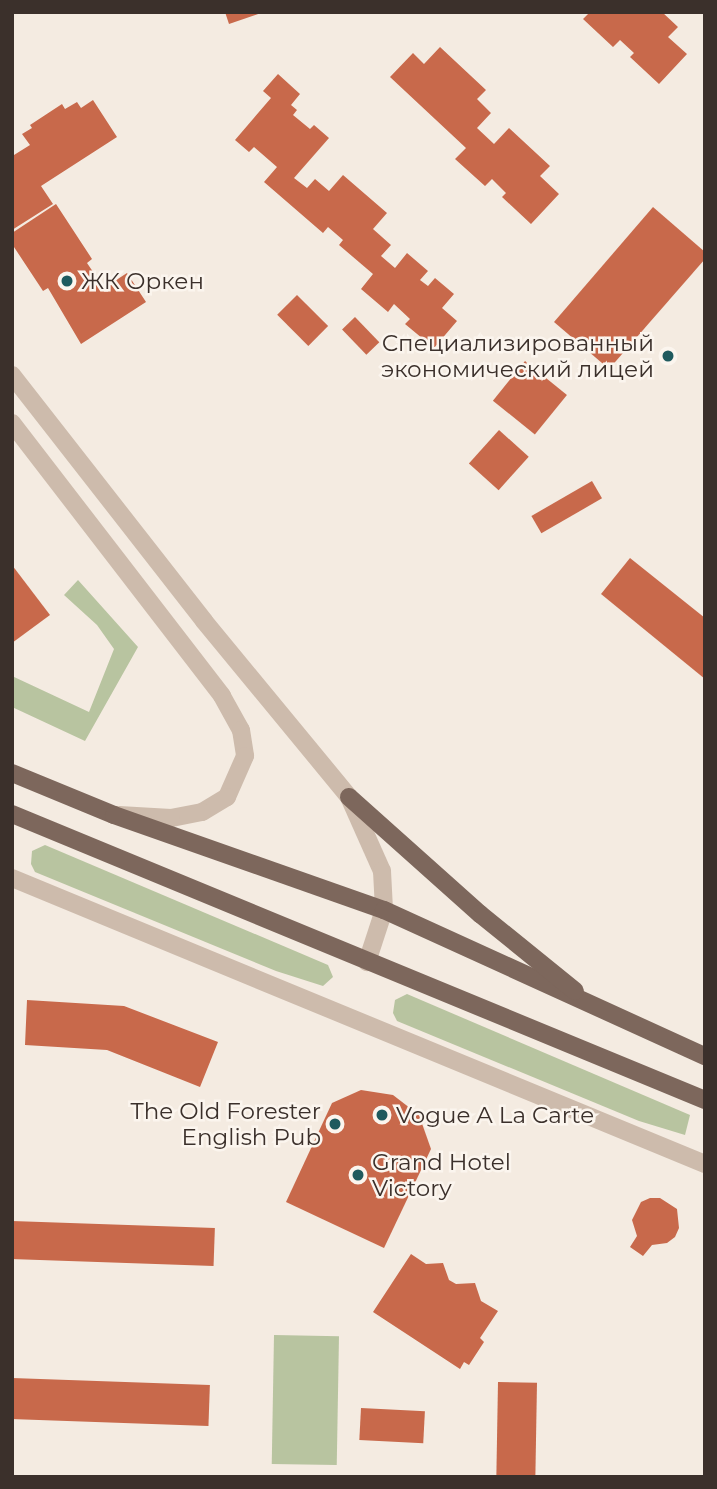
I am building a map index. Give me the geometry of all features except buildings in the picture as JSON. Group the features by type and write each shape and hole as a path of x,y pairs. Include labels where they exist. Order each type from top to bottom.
{"main road":[{"path":"12,773 114,815 384,910 705,1056"},
{"path":"349,797 480,914 597,1008"},
{"path":"12,814 705,1100"}],"street":[{"path":"12,375 204,621 349,797 382,871 384,910 367,962"},
{"path":"12,423 222,696 241,730 246,756 227,797 202,812 171,818 114,815"},
{"path":"12,878 705,1164"}],"green space":[{"path":"78,580 138,647 85,741 12,707 12,676 89,712 114,649 97,625 64,595"},
{"path":"45,845 328,965 333,977 323,986 276,971 35,872 31,864 32,851"},
{"path":"407,994 690,1115 685,1135 639,1121 397,1021 393,1013 395,1000"},
{"path":"274,1335 339,1336 337,1465 272,1464"}],"place":[{"name":"ЖК Оркен","path":"67,281"},
{"name":"Специализированный экономический лицей","path":"668,356"},
{"name":"Vogue A La Carte","path":"382,1115"},
{"name":"The Old Forester English Pub","path":"335,1124"},
{"name":"Grand Hotel Victory","path":"358,1175"}]}
